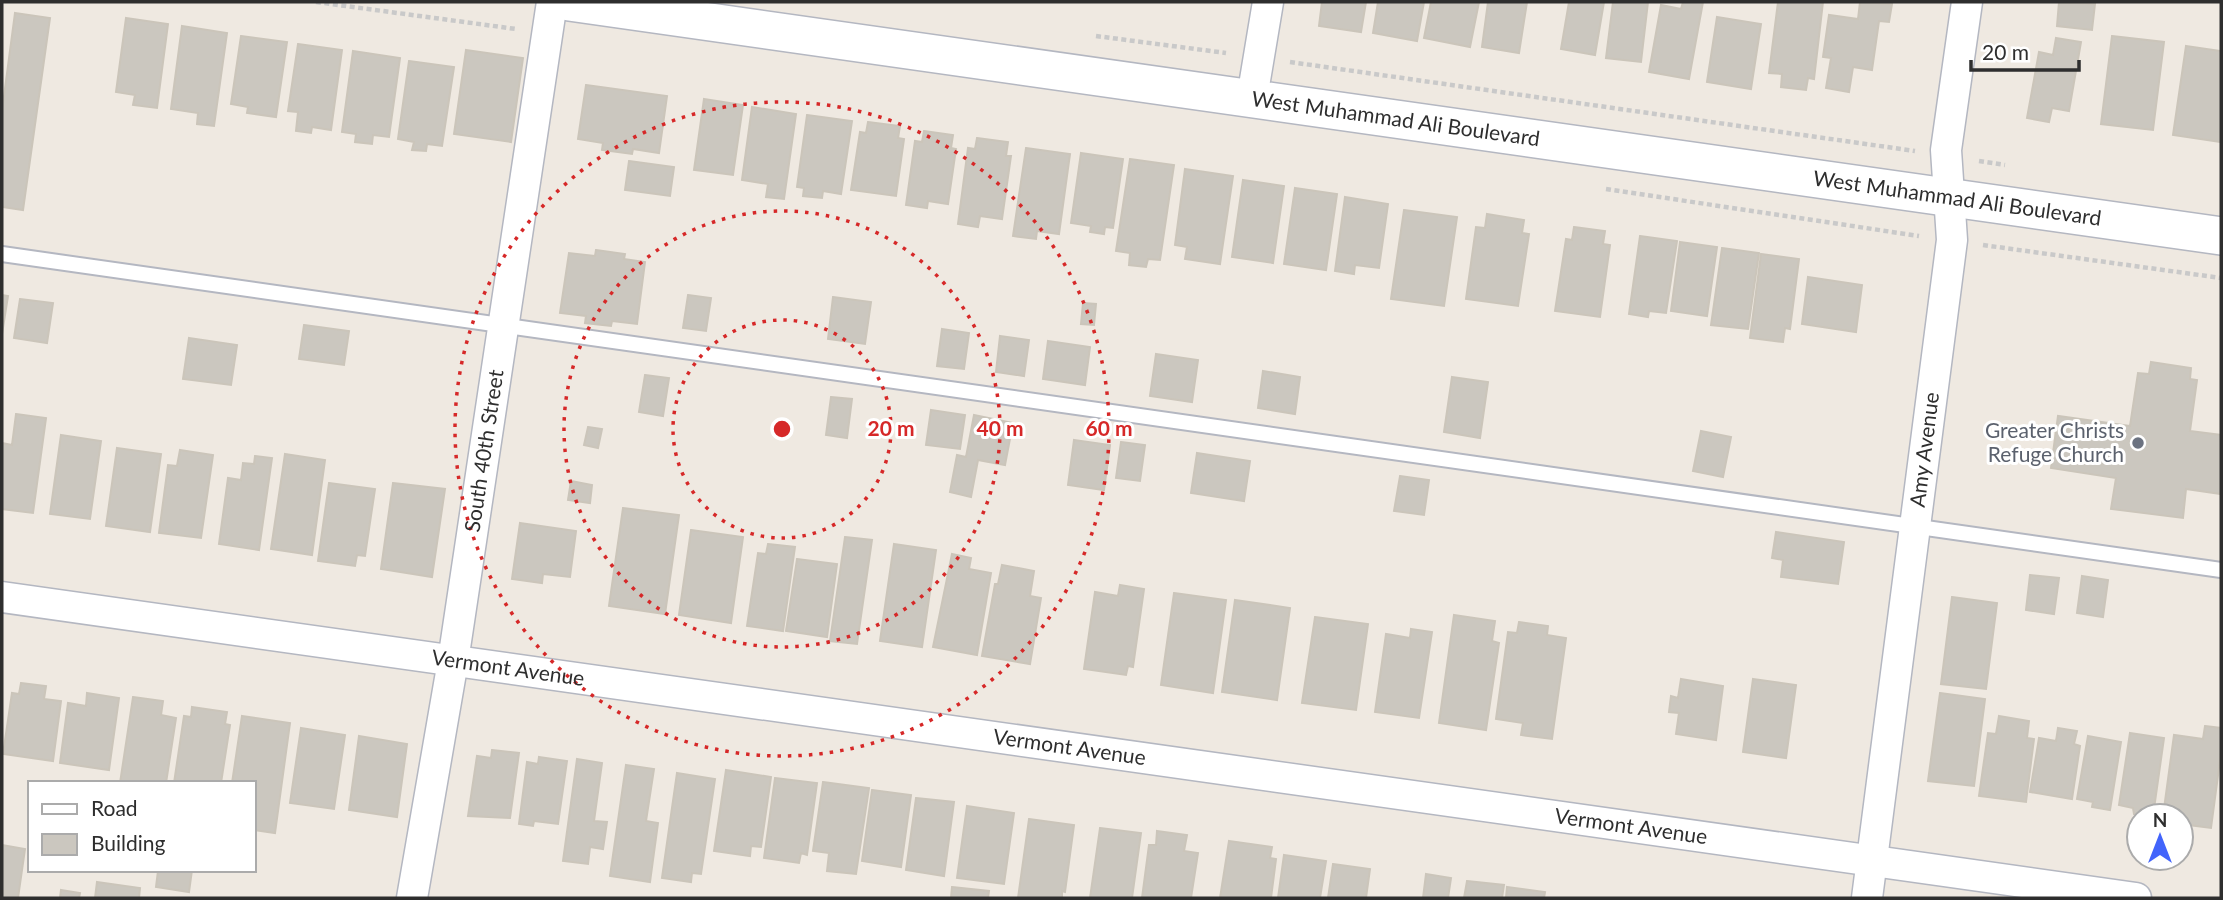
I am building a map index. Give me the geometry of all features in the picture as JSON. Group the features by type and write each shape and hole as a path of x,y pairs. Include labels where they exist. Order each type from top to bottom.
{"street":[{"name":"South 40th Street","path":"412,898 453,661 552,2"},
{"name":"West Muhammad Ali Boulevard","path":"569,2 1950,195 2221,236"},
{"path":"1252,98 1268,2"},
{"name":"Amy Avenue","path":"1867,898 1952,240 1947,156 1967,2"},
{"name":"Vermont Avenue","path":"2,597 2136,898"}],"lane":[{"path":"2,254 2221,570"}],"path":[{"path":"1084,34 2015,166"}],"building":[{"path":"1322,2 1366,2 1361,32 1319,26"},
{"path":"1378,2 1424,2 1417,41 1373,33"},
{"path":"1431,2 1479,2 1470,47 1424,38"},
{"path":"1488,2 1527,2 1519,53 1482,47"},
{"path":"1569,2 1604,2 1595,55 1561,49"},
{"path":"1613,2 1648,2 1641,62 1606,58"},
{"path":"1683,2 1703,2 1689,79 1649,72 1661,5 1681,9"},
{"path":"1778,2 1823,2 1814,79 1808,78 1806,90 1781,87 1782,74 1769,73"},
{"path":"1860,2 1892,4 1889,22 1879,21 1872,70 1853,67 1849,92 1826,88 1831,58 1823,57 1829,15 1858,19"},
{"path":"2059,2 2095,4 2092,30 2057,26"},
{"path":"15,13 50,18 23,210 2,207 2,111"},
{"path":"1717,17 1761,24 1751,89 1707,82"},
{"path":"126,18 168,24 157,108 133,105 135,95 116,92"},
{"path":"182,26 227,33 214,126 197,124 198,113 171,109"},
{"path":"241,36 287,42 276,117 247,113 248,107 231,104"},
{"path":"2112,36 2164,42 2153,130 2101,124"},
{"path":"2056,38 2081,42 2069,111 2052,108 2049,122 2027,118 2039,52 2053,55"},
{"path":"298,44 342,50 331,130 312,127 311,133 296,131 298,112 288,111"},
{"path":"2186,46 2221,51 2221,142 2173,135"},
{"path":"466,50 523,58 511,142 454,134"},
{"path":"353,51 400,58 389,137 373,135 372,144 355,142 356,134 342,132"},
{"path":"409,61 454,67 442,146 427,144 426,151 412,150 414,142 398,139"},
{"path":"586,85 667,96 659,153 633,149 632,154 602,150 603,143 578,139"},
{"path":"704,99 743,105 733,175 694,170"},
{"path":"752,107 796,114 784,199 766,197 768,184 742,180"},
{"path":"807,115 852,121 841,194 823,191 822,198 803,196 804,188 797,187"},
{"path":"868,122 900,126 898,138 904,139 896,196 851,190 860,132 866,133"},
{"path":"924,131 953,135 951,148 956,149 948,204 928,201 927,208 906,205 915,141 922,142"},
{"path":"977,138 1008,142 1006,156 1011,156 1002,219 980,216 978,227 958,224 968,148 975,149"},
{"path":"1026,148 1070,154 1059,234 1037,231 1036,239 1013,236"},
{"path":"1081,153 1123,159 1113,228 1105,227 1104,234 1090,232 1091,226 1071,223"},
{"path":"1130,159 1174,165 1160,260 1148,259 1146,267 1129,265 1130,253 1116,251"},
{"path":"629,161 674,167 670,196 625,190"},
{"path":"1185,169 1233,176 1220,264 1185,259 1187,247 1175,245"},
{"path":"1243,180 1284,186 1273,263 1232,257"},
{"path":"1295,188 1337,194 1326,270 1284,264"},
{"path":"1345,197 1388,204 1379,268 1355,265 1354,274 1335,271"},
{"path":"1404,210 1457,217 1444,306 1391,299"},
{"path":"1487,214 1524,220 1522,233 1529,234 1518,306 1466,299 1476,227 1485,228"},
{"path":"1574,227 1605,231 1603,244 1610,245 1600,317 1555,311 1566,239 1572,240"},
{"path":"1640,236 1677,241 1666,313 1649,311 1648,317 1629,314"},
{"path":"1680,242 1717,247 1707,316 1671,311"},
{"path":"1722,248 1759,253 1748,329 1711,325"},
{"path":"596,250 625,254 624,259 645,262 637,324 612,321 611,326 585,323 586,316 560,313 569,253 595,256"},
{"path":"1761,254 1799,259 1790,329 1785,328 1783,342 1750,338"},
{"path":"1808,277 1862,285 1856,332 1802,324"},
{"path":"2,295 8,296 2,334"},
{"path":"688,295 711,298 706,331 683,328"},
{"path":"833,297 871,302 865,344 828,339"},
{"path":"20,299 53,303 47,343 14,338"},
{"path":"1083,303 1096,304 1094,325 1081,324"},
{"path":"304,325 349,331 344,365 299,359"},
{"path":"942,329 969,333 964,369 937,366"},
{"path":"1000,336 1029,340 1024,376 996,372"},
{"path":"189,338 237,345 231,385 183,379"},
{"path":"1048,341 1090,347 1085,385 1043,379"},
{"path":"1156,354 1198,360 1192,402 1150,396"},
{"name":"Greater Christs Refuge Church","path":"2151,362 2191,368 2190,379 2197,380 2190,431 2221,435 2221,494 2186,489 2183,518 2111,509 2116,478 2051,468 2058,416 2130,426 2138,373 2149,374"},
{"path":"1263,371 1300,377 1295,414 1258,408"},
{"path":"645,375 669,378 663,416 639,412"},
{"path":"1452,377 1488,382 1480,438 1444,432"},
{"path":"831,397 852,399 847,438 826,435"},
{"path":"931,410 965,415 960,449 926,445"},
{"path":"16,414 46,418 33,513 2,509 2,443 12,445"},
{"path":"974,415 1013,423 1005,465 978,460 971,497 950,492 957,455 966,457"},
{"path":"588,427 602,429 598,448 584,445"},
{"path":"1701,431 1731,437 1723,477 1693,471"},
{"path":"61,435 101,441 90,519 50,514"},
{"path":"1074,440 1110,445 1104,490 1068,485"},
{"path":"1121,442 1145,445 1140,481 1116,478"},
{"path":"117,448 161,454 150,532 106,526"},
{"path":"180,450 213,455 201,538 159,533 168,465 177,466"},
{"path":"1197,453 1250,461 1244,501 1191,493"},
{"path":"285,454 325,460 312,555 271,549"},
{"path":"255,456 272,458 259,550 219,544 228,478 241,480 243,463 254,464"},
{"path":"1400,476 1429,480 1424,515 1394,511"},
{"path":"571,481 592,485 590,503 568,500"},
{"path":"329,483 375,489 365,556 357,555 355,566 318,561"},
{"path":"393,483 445,489 432,577 381,569"},
{"path":"623,508 679,515 665,614 609,606"},
{"path":"520,523 576,531 570,577 543,574 542,583 512,579"},
{"path":"691,530 743,537 731,623 679,615"},
{"path":"1776,532 1844,542 1838,584 1781,577 1783,560 1772,558"},
{"path":"845,537 872,540 857,644 830,641"},
{"path":"768,544 795,547 783,631 747,626 758,553 766,554"},
{"path":"894,544 936,550 922,647 880,641"},
{"path":"952,554 971,558 969,569 991,573 977,655 933,647"},
{"path":"797,559 837,564 827,637 786,631"},
{"path":"1002,565 1034,571 1030,596 1041,598 1030,664 982,656 995,584 998,584"},
{"path":"2030,575 2059,578 2054,614 2026,610"},
{"path":"2082,576 2108,580 2103,617 2077,613"},
{"path":"1120,585 1144,589 1133,667 1128,666 1126,675 1084,669 1095,592 1118,596"},
{"path":"1174,593 1226,600 1213,693 1161,685"},
{"path":"1952,597 1997,603 1986,689 1941,684"},
{"path":"1235,600 1290,608 1277,700 1222,692"},
{"path":"1454,615 1495,621 1492,641 1499,643 1486,730 1439,723"},
{"path":"1315,617 1368,624 1356,710 1302,703"},
{"path":"1519,622 1548,626 1547,635 1566,638 1552,739 1521,735 1523,723 1496,719 1508,632 1517,633"},
{"path":"1411,629 1432,632 1419,718 1375,712 1386,634 1410,638"},
{"path":"1681,679 1723,686 1716,740 1676,734 1679,713 1669,712 1671,696 1678,698"},
{"path":"1753,679 1796,685 1786,758 1743,752"},
{"path":"21,683 46,686 44,699 61,701 53,761 3,754 12,693 19,694"},
{"path":"87,693 119,698 109,770 60,763 68,703 86,706"},
{"path":"1940,693 1985,699 1974,786 1928,781"},
{"path":"133,697 163,701 161,715 176,718 166,781 120,781"},
{"path":"192,707 227,712 225,724 230,725 221,781 174,781 184,716 191,717"},
{"path":"242,716 290,723 275,833 256,830 256,781 232,781"},
{"path":"1999,716 2029,721 2027,738 2034,739 2026,802 1979,796 1988,733 1996,734"},
{"path":"2205,726 2221,728 2221,753 2211,828 2195,826 2195,802 2165,802 2174,735 2203,739"},
{"path":"301,728 345,735 334,809 290,803"},
{"path":"2058,728 2077,731 2074,744 2080,746 2072,799 2030,792 2039,738 2056,741"},
{"path":"2130,733 2164,738 2155,802 2125,802 2125,806 2119,805"},
{"path":"359,736 407,744 397,817 349,810"},
{"path":"2088,736 2121,742 2110,810 2092,807 2093,802 2077,799"},
{"path":"492,750 519,753 510,818 468,816 477,756 491,758"},
{"path":"539,757 567,761 558,824 534,821 533,826 519,824 527,762 538,764"},
{"path":"577,759 602,763 594,821 607,822 603,849 590,847 588,864 563,861"},
{"path":"626,765 654,769 646,821 658,823 650,882 610,876"},
{"path":"726,770 771,777 761,847 751,846 750,856 714,851"},
{"path":"677,773 715,779 701,874 692,873 691,882 662,878"},
{"path":"775,778 817,783 807,855 801,853 799,863 764,858"},
{"path":"823,782 869,788 856,874 827,871 829,853 813,851"},
{"path":"872,790 911,795 901,867 862,861"},
{"path":"916,798 954,802 944,876 906,870"},
{"path":"967,806 1014,813 1004,884 957,878"},
{"path":"1029,819 1074,825 1062,898 1018,898"},
{"path":"1100,828 1141,833 1132,898 1090,898"},
{"path":"1157,831 1187,835 1184,851 1198,853 1191,898 1142,898 1149,845 1156,845"},
{"path":"1229,841 1272,847 1270,858 1276,859 1271,898 1220,898"},
{"path":"2,845 25,849 18,898 2,898"},
{"path":"1284,855 1326,861 1320,898 1278,898"},
{"path":"1333,864 1370,869 1366,898 1328,898"},
{"path":"158,872 192,872 189,892 156,887"},
{"path":"1426,874 1451,878 1448,898 1423,898"},
{"path":"1467,881 1504,885 1502,898 1464,898"},
{"path":"97,882 140,888 139,898 95,898"},
{"path":"952,887 989,891 988,898 951,898"},
{"path":"1507,887 1545,892 1544,898 1506,898"},
{"path":"61,890 80,893 79,898 60,898"}],"place":[{"name":"Greater Christs Refuge Church","path":"2138,443"}]}
